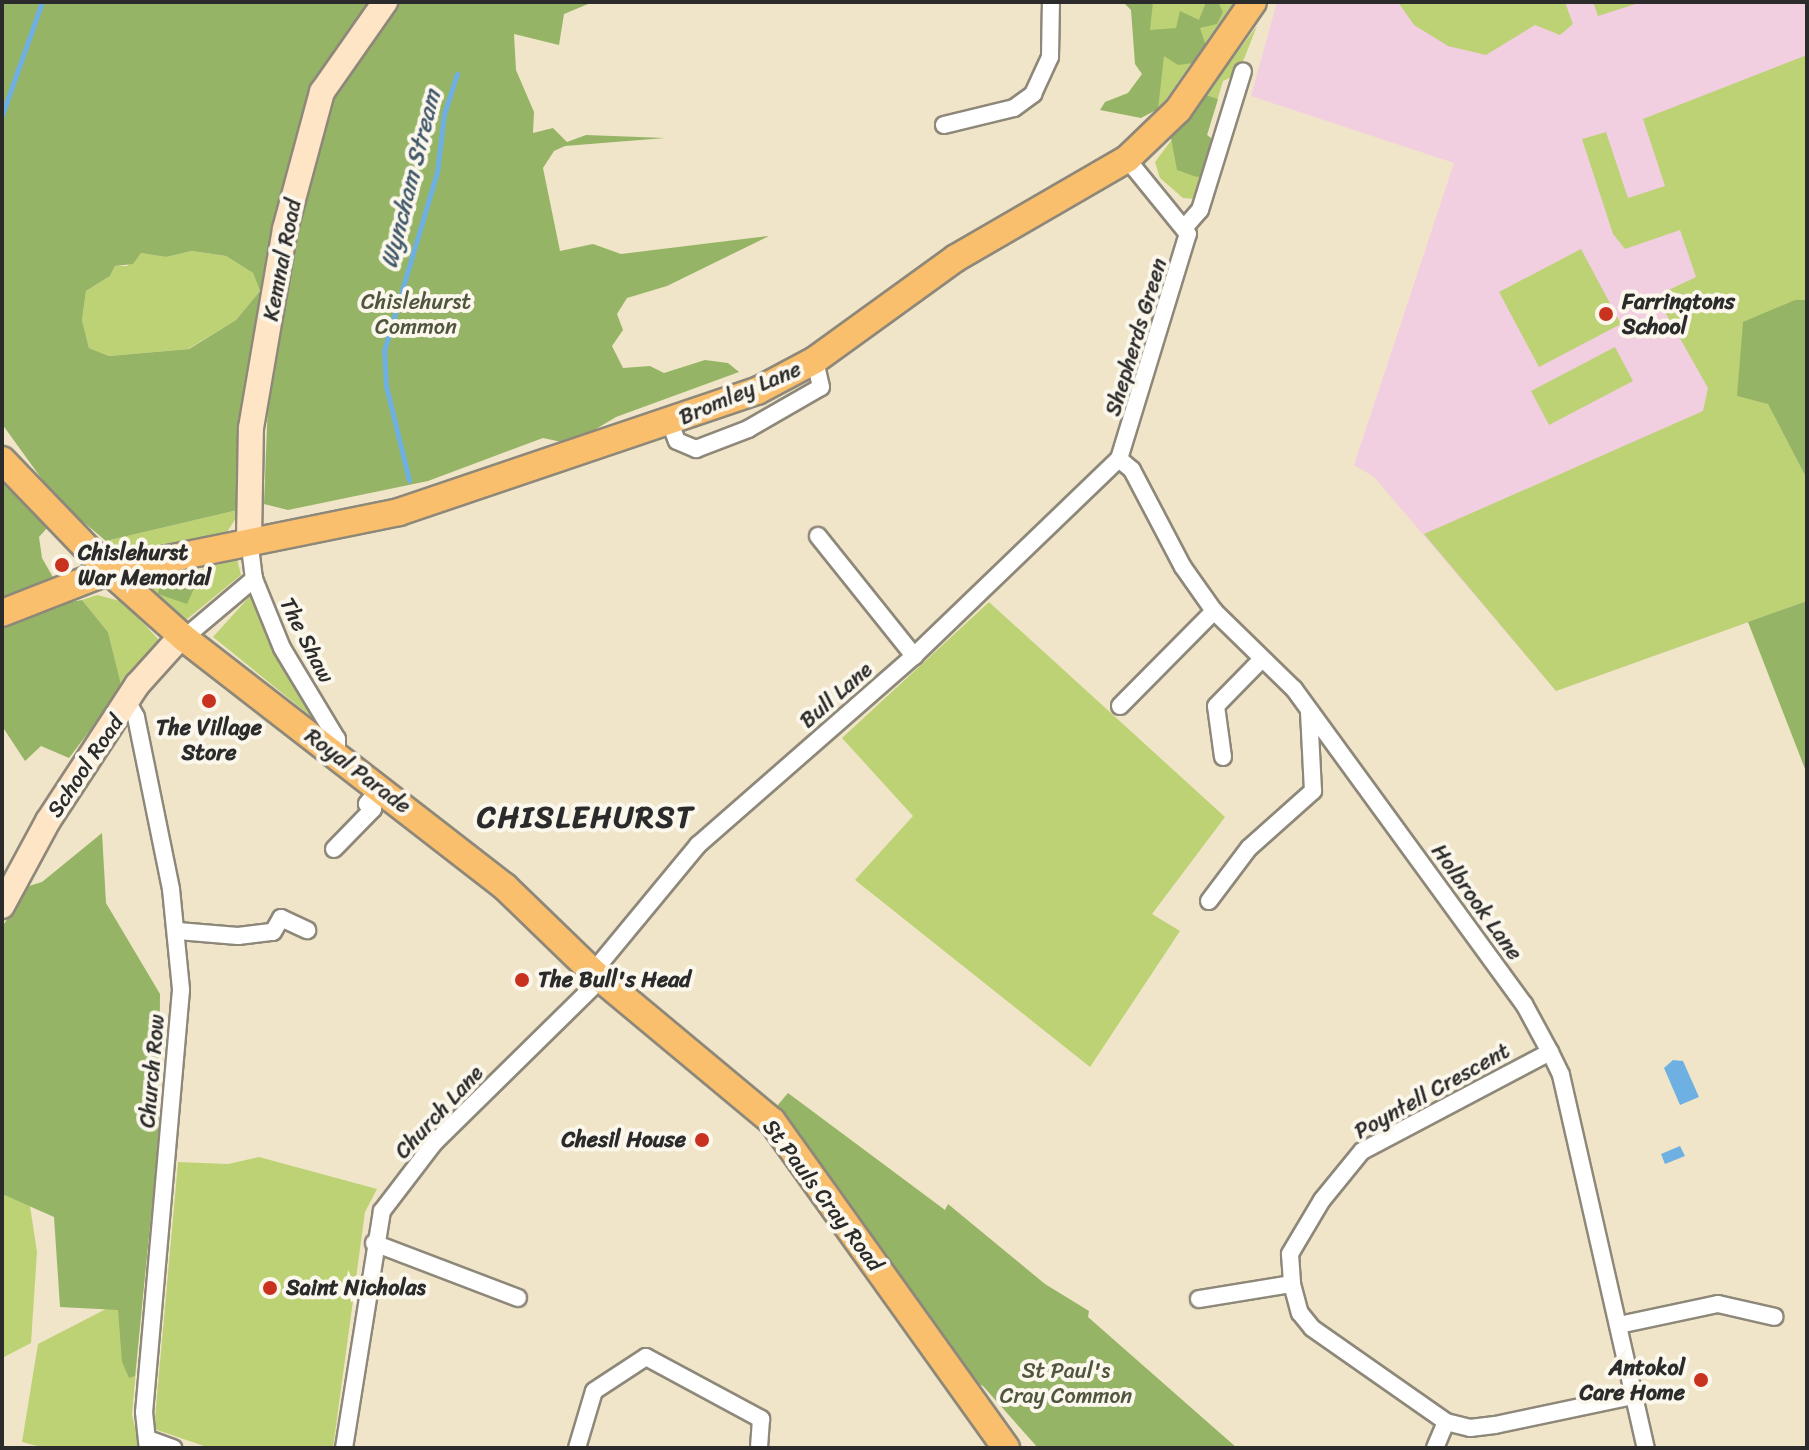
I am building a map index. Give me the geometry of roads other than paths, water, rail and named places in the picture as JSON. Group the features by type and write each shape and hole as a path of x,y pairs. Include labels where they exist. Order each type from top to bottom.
{"main road":[{"name":"Bromley Lane","path":"2,613 109,571 249,539 399,512 670,423 757,391 815,360 956,258 1127,159 1178,110 1253,2"},
{"name":"Royal Parade","path":"2,460 109,571 183,636 505,887 597,976"},
{"name":"St Pauls Cray Road","path":"597,976 779,1129 1006,1448"}],"street":[{"name":"Kemnal Road","path":"249,539 251,428 285,229 322,92 385,2"},
{"path":"944,125 1014,108 1033,94 1050,57 1051,2"},
{"name":"Shepherds Green","path":"1119,459 1183,259 1185,227 1200,210 1243,71"},
{"path":"1127,159 1185,227"},
{"name":"Holbrook Lane","path":"1119,459 1132,470 1183,567 1214,611 1309,711 1524,1004 1550,1052 1561,1075 1646,1448"},
{"name":"Bull Lane","path":"597,976 698,845 914,656 1119,459"},
{"path":"818,536 914,656"},
{"name":"The Shaw","path":"249,539 254,579 282,648 337,739 337,756"},
{"path":"183,636 254,579"},
{"path":"1120,706 1214,611"},
{"name":"School Road","path":"2,906 48,821 128,703 183,636"},
{"path":"1223,757 1216,706 1261,660"},
{"name":"Church Row","path":"128,703 136,717 178,931 181,990 144,1412 148,1443"},
{"path":"1209,901 1249,848 1313,791 1309,711"},
{"path":"334,849 373,809 367,804 380,787"},
{"path":"178,931 273,932 281,918 307,930"},
{"name":"Church Lane","path":"344,1448 374,1243 382,1211 434,1143 597,976"},
{"name":"Poyntell Crescent","path":"1550,1052 1362,1151 1322,1200 1290,1254 1292,1284 1300,1313 1312,1328 1446,1422 1470,1428 1495,1425 1633,1396"},
{"path":"374,1243 518,1298"},
{"path":"1199,1299 1292,1284"},
{"path":"1619,1325 1718,1304 1775,1317"},
{"path":"577,1448 594,1391 646,1357 761,1419 759,1448"},
{"path":"1435,1448 1446,1422"},
{"path":"148,1443 173,1448"}],"water":[{"path":"1673,1060 1683,1061 1699,1097 1680,1105 1664,1068"},
{"path":"1680,1146 1685,1156 1665,1164 1661,1154"}],"waterway":[{"path":"2,115 42,2"},
{"name":"Wyncham Stream","path":"409,480 386,386 384,351 437,172 444,114 457,74"}],"place":[{"name":"Farringtons School","path":"1606,314"},
{"name":"Chislehurst War Memorial","path":"62,565"},
{"name":"The Village Store","path":"209,701"},
{"name":"The Bull's Head","path":"522,980"},
{"name":"Chesil House","path":"702,1140"},
{"name":"Saint Nicholas","path":"270,1288"},
{"name":"Antokol Care Home","path":"1701,1380"}],"district":[{"name":"CHISLEHURST","path":"586,817"}],"park label":[{"name":"Chislehurst Common","path":"416,314"},
{"name":"St Paul's Cray Common","path":"1066,1382"}]}
